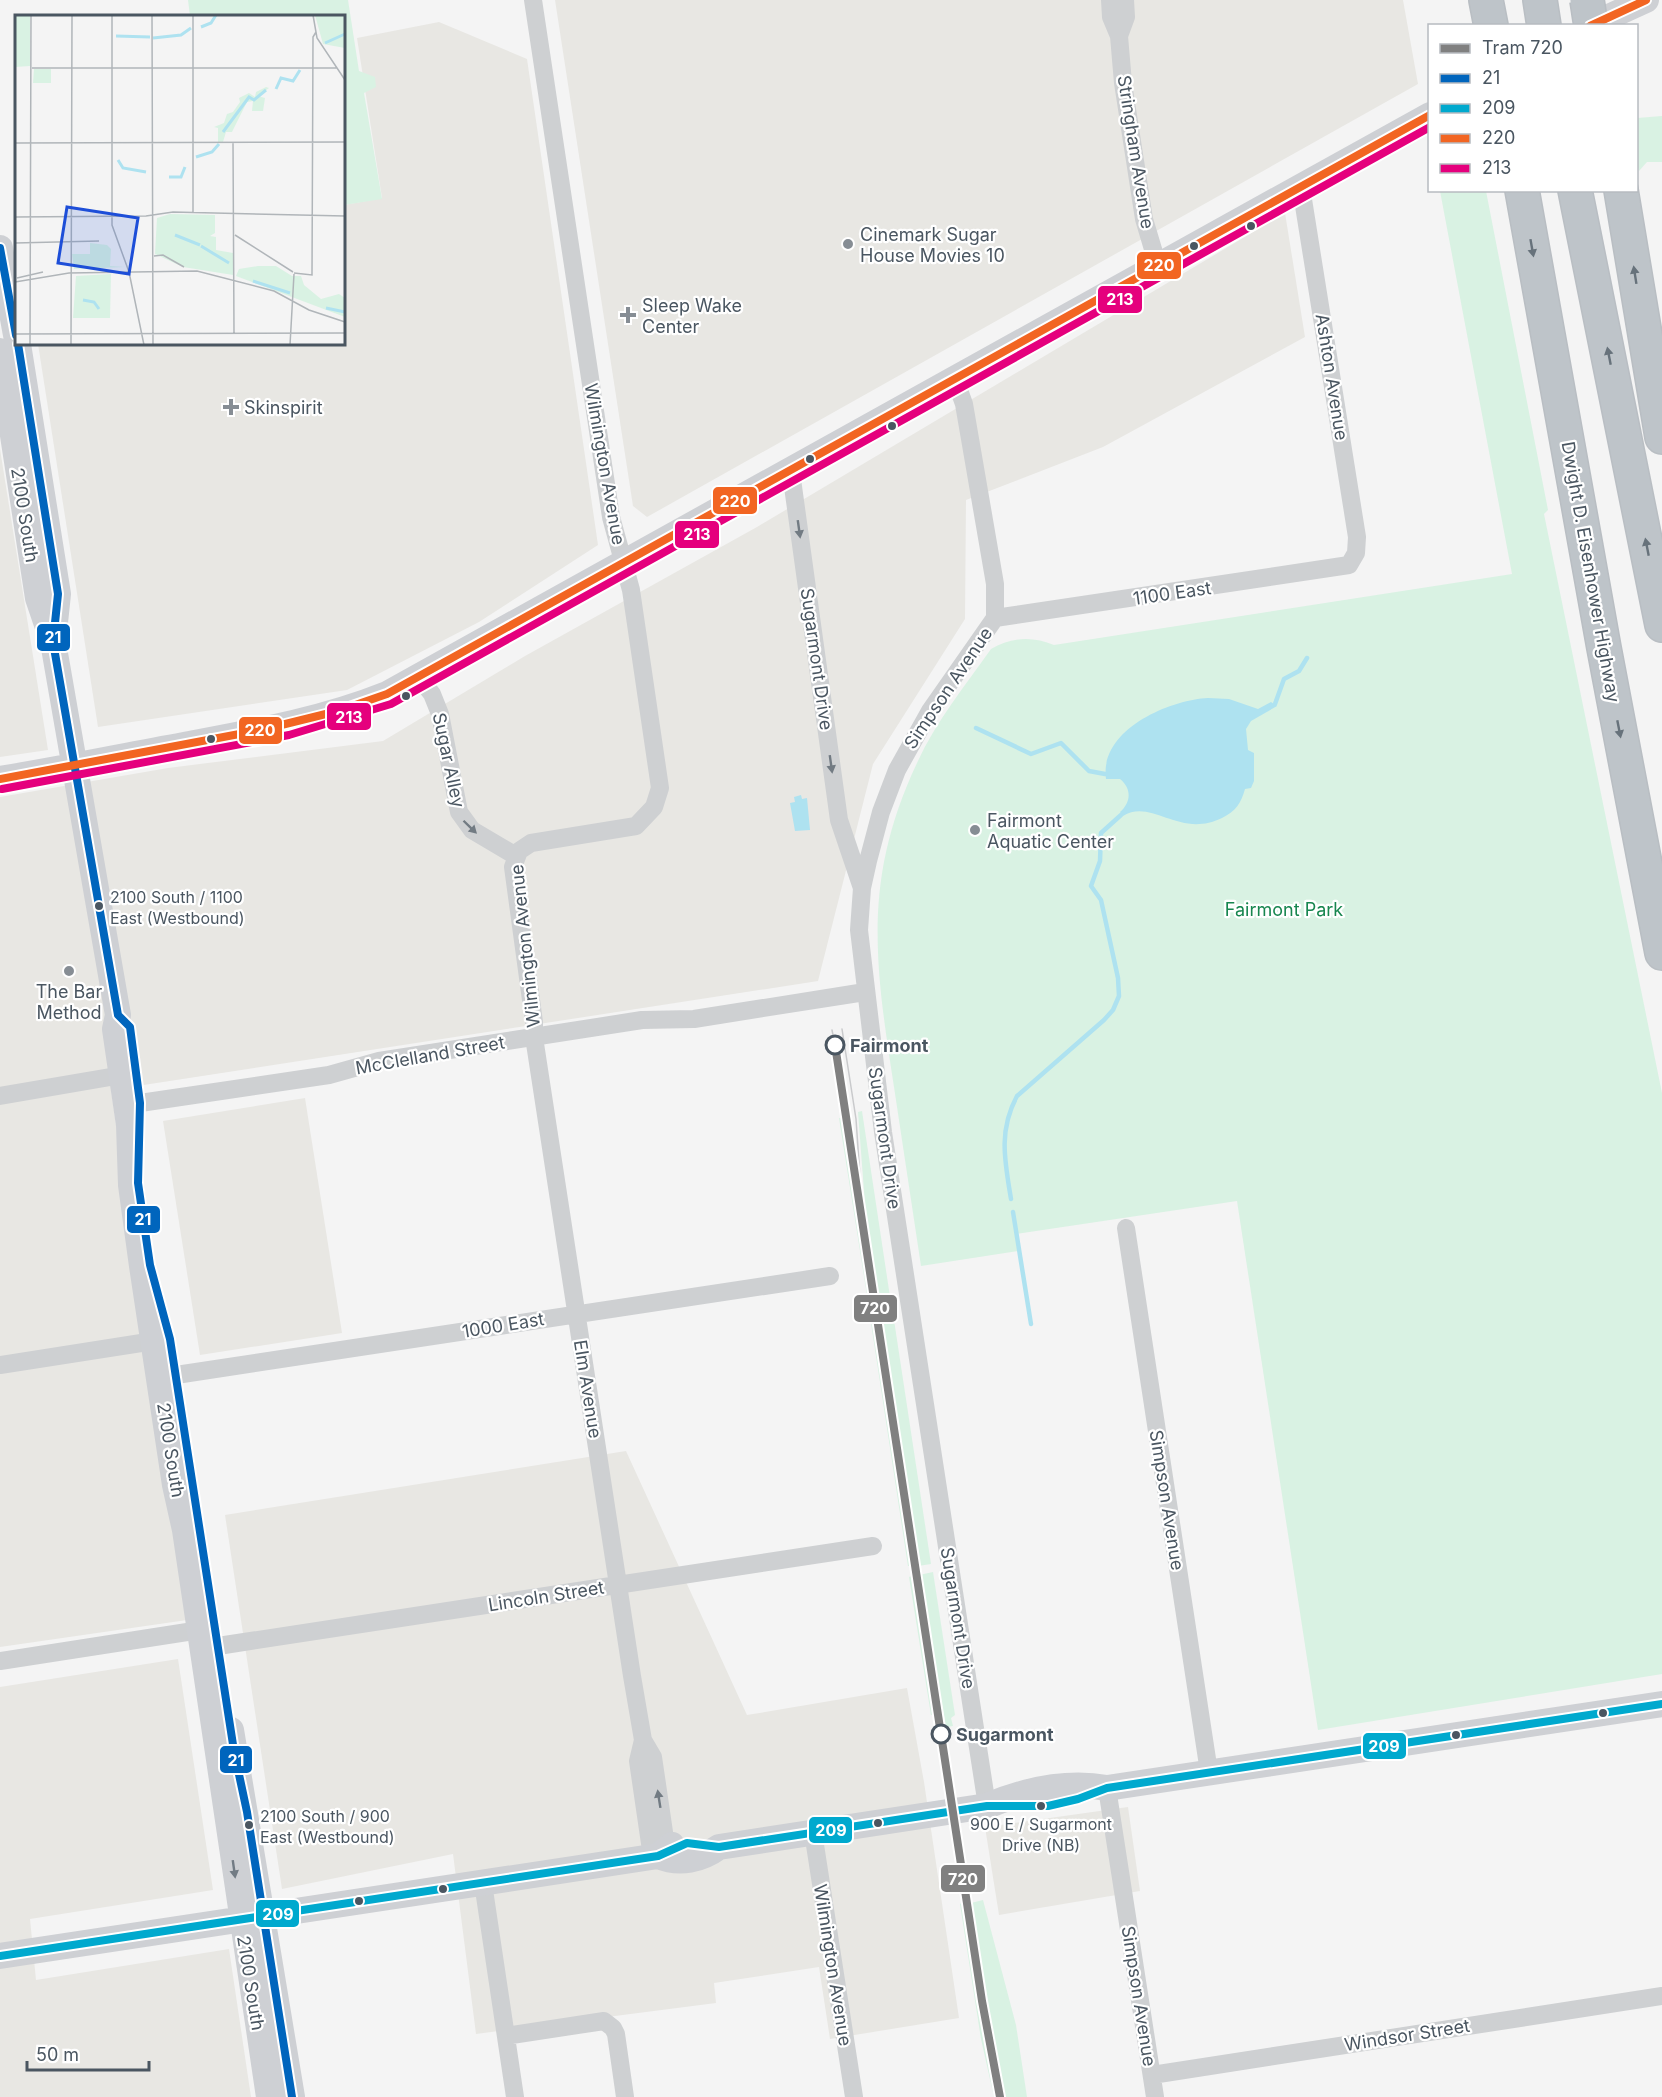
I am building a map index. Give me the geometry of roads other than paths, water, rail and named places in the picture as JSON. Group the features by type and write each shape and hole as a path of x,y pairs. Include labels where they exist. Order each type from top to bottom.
{"highway":[{"path":"1540,0 1544,24"},
{"path":"1587,0 1590,24"},
{"name":"Dwight D. Eisenhower Highway","path":"1522,192 1662,953"},
{"path":"1575,192 1662,625"},
{"path":"1622,201 1662,437"}],"street":[{"name":"Wilmington Avenue","path":"533,0 611,517 631,590 659,779 658,798 649,815 636,826 531,843 516,856 513,867 534,1022 534,1037"},
{"name":"Stringham Avenue","path":"1110,0 1111,17 1119,36 1144,219 1158,267"},
{"name":"Stringham Avenue","path":"1119,36 1126,17 1125,0"},
{"path":"1594,24 1646,0"},
{"path":"0,779 75,767 319,717 387,694 791,472 1428,116"},
{"name":"Ashton Avenue","path":"1301,187 1357,537 1356,553 1349,566"},
{"name":"2100 South","path":"0,248 14,347 58,594 53,642"},
{"path":"0,296 8,346 14,356 14,347"},
{"name":"2100 South","path":"14,347 9,471 38,598 53,642 118,1015 114,1029 129,1125 131,1185 175,1485 184,1525 196,1605 203,1614 210,1640 209,1638"},
{"name":"Simpson Avenue","path":"862,888 881,812 907,749 930,711 995,618 995,584 990,552 964,404 955,379"},
{"name":"Sugarmont Drive","path":"791,472 839,820 862,888 858,930 883,1132 987,1806"},
{"name":"1100 East","path":"995,618 1349,566"},
{"name":"Sugar Alley","path":"418,676 432,694 438,707 459,812 472,830 516,856"},
{"name":"McClelland Street","path":"140,1103 329,1075 372,1062 642,1020 701,1018 865,992"},
{"name":"2100 South","path":"118,1015 130,1027 140,1103 138,1184 150,1265 166,1318 176,1375 209,1638 252,1917 292,2097"},
{"name":"Elm Avenue","path":"534,1037 643,1740 638,1761 655,1857"},
{"path":"0,1096 120,1066 140,1103"},
{"name":"Simpson Avenue","path":"1125,1228 1209,1772"},
{"name":"1000 East","path":"176,1375 830,1275"},
{"path":"0,1365 160,1341 164,1347 170,1384 184,1430"},
{"name":"Lincoln Street","path":"0,1661 209,1638 618,1585 873,1546"},
{"path":"0,1956 655,1857 672,1845 703,1841 719,1847 987,1806 1020,1809 1084,1800 1107,1788 1662,1704"},
{"name":"Simpson Avenue","path":"1107,1788 1155,2097"},
{"name":"Wilmington Avenue","path":"813,1832 854,2097"},
{"path":"483,1883 515,2097"},
{"name":"2100 South","path":"252,1917 269,2097"},
{"name":"Windsor Street","path":"1152,2075 1662,1996"},
{"path":"506,2036 603,2021 613,2028 616,2034 625,2097"},
{"path":"265,2071 273,2077 279,2097"}],"water":[{"path":"1229,699 1258,709 1271,702 1277,706 1251,721 1246,729 1248,750 1254,753 1254,781 1251,788 1245,789 1240,802 1231,812 1207,823 1179,822 1145,812 1134,812 1123,816 1120,812 1128,800 1127,787 1120,779 1106,779 1107,762 1114,746 1125,732 1157,712 1192,700"},
{"path":"801,795 802,799 807,798 810,830 795,831 790,803 795,802 794,797"}],"waterway":[{"path":"1275,704 1284,679 1299,671 1307,658"},
{"path":"976,728 1031,754 1061,743 1089,771 1105,774"},
{"path":"1011,1199 1005,1159 1005,1134 1011,1109 1017,1096 1104,1020 1113,1010 1119,996 1118,978 1101,900 1091,886 1100,861 1101,833 1121,815"},
{"path":"1013,1212 1031,1324"}],"tram line":[{"path":"842,1029 856,1119 864,1235"},
{"path":"832,1030 835,1045"},
{"name":"720","path":"835,1045 982,2001 1000,2097"}],"place":[{"name":"Cinemark Sugar House Movies 10","path":"848,244"},
{"name":"Sleep Wake Center","path":"628,315"},
{"name":"Skinspirit","path":"231,407"},
{"name":"Fairmont Aquatic Center","path":"975,830"},
{"name":"2100 South / 1100 East (Westbound)","path":"99,906"},
{"name":"The Bar Method","path":"69,971"},
{"name":"Fairmont","path":"835,1045"},
{"name":"Sugarmont","path":"941,1734"},
{"name":"900 E / Sugarmont Drive (NB)","path":"1041,1806"},
{"name":"2100 South / 900 East (Westbound)","path":"249,1825"}],"park label":[{"name":"Fairmont Park","path":"1284,909"}]}
